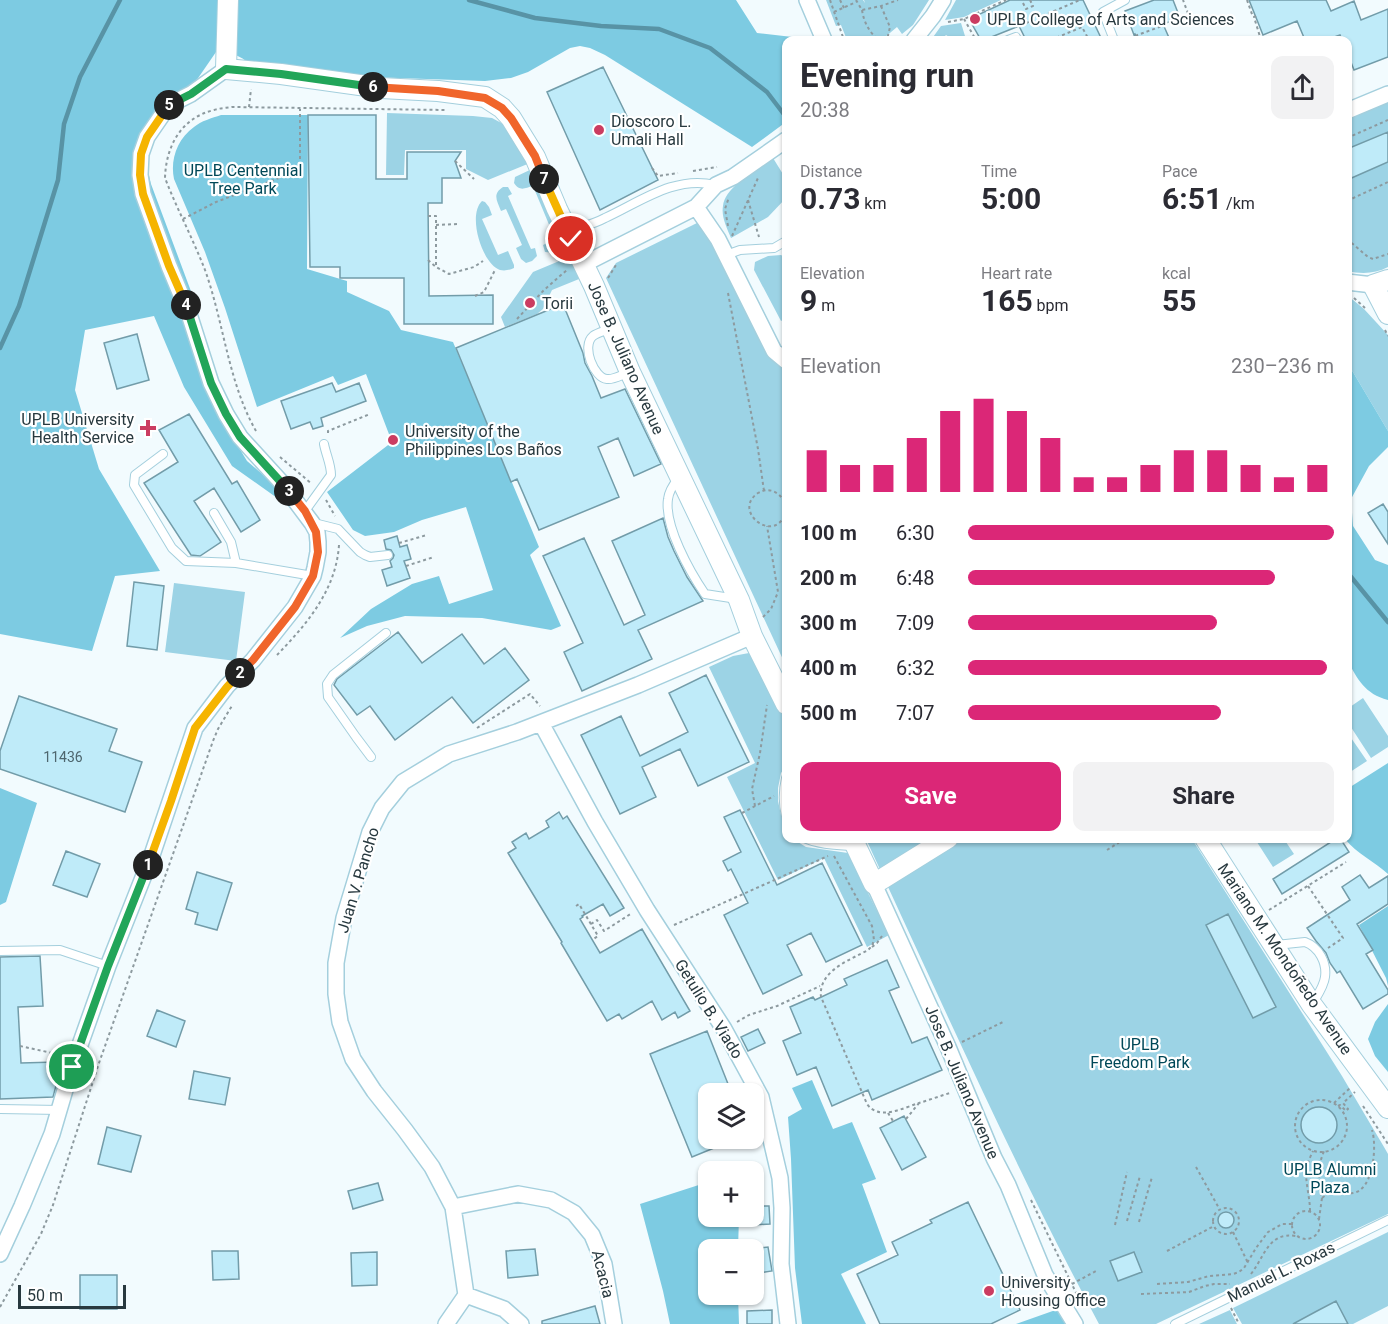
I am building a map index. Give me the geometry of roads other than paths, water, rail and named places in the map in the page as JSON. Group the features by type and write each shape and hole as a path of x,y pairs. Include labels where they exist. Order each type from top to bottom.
{"street":[{"path":"0,1254 52,1134 70,1073 108,966 152,855 195,728 295,607 313,576 318,552 316,532 309,517 240,437 226,414 211,383 189,314 143,194 140,175 141,154 147,137 168,105 191,94 226,69 228,0"},
{"path":"807,0 823,36"},
{"path":"918,36 943,0"},
{"name":"Jose B. Juliano Avenue","path":"226,69 485,98 502,108 511,118 535,156 630,372 739,600 777,703"},
{"path":"1352,109 1388,94"},
{"path":"582,260 696,207 716,185 733,177 782,143"},
{"path":"696,207 730,253 774,351 782,358"},
{"path":"1352,282 1380,283 1388,314"},
{"name":"Juan V. Pancho","path":"466,1295 453,1207 432,1167 374,1091 353,1059 340,1022 336,993 336,963 344,918 370,832 382,808 403,782 449,754 541,723 638,685 752,636"},
{"name":"Getulio B. Viado","path":"541,723 595,822 647,910 724,1029 761,1097 780,1178 782,1264 788,1324"},
{"name":"Jose B. Juliano Avenue","path":"854,843 948,1047 1045,1275 1075,1324"},
{"path":"874,884 940,843"},
{"name":"Mariano M. Mondoñedo Avenue","path":"1208,843 1312,1005 1388,1108"},
{"name":"Acacia","path":"453,1207 518,1194 551,1200 574,1213 592,1235 604,1264 614,1324"},
{"path":"446,1324 466,1295 504,1309 521,1324"}],"lane":[{"path":"1112,36 1103,12 1125,0"},
{"path":"568,232 602,220 677,184 716,185"},
{"path":"730,253 774,248 782,243"},
{"path":"612,328 592,337 587,351 597,374 603,378 610,380 630,372"},
{"path":"324,444 332,476 320,492 309,517 338,529 365,555 370,557 388,555"},
{"path":"163,454 135,475 134,485 172,548 186,561 236,563 313,576"},
{"path":"680,477 671,489 668,499 668,517 692,574 705,594 739,600"},
{"path":"214,513 231,542 236,563"},
{"path":"371,757 328,696 327,684 333,675 386,633"},
{"path":"815,843 828,845 845,843"},
{"path":"1274,946 1305,942 1316,948 1323,961 1325,977 1312,1005"},
{"path":"0,951 60,950 108,966"},
{"path":"0,1109 60,1110"},
{"name":"Manuel L. Roxas","path":"1175,1324 1388,1220"}],"waterway":[{"path":"0,348 19,306 58,180 64,124 80,77 120,0"},
{"path":"469,0 535,18 601,26 659,29 710,48 767,92 782,112"},
{"path":"1352,578 1388,622"}],"place":[{"name":"UPLB College of Arts and Sciences","path":"975,19"},
{"name":"Dioscoro L. Umali Hall","path":"599,130"},
{"name":"Torii","path":"530,303"},
{"name":"UPLB University Health Service","path":"148,428"},
{"name":"University of the Philippines Los Baños","path":"393,440"},
{"name":"University Housing Office","path":"989,1291"}],"park label":[{"name":"UPLB Centennial Tree Park","path":"243,179"},
{"name":"UPLB Freedom Park","path":"1140,1053"},
{"name":"UPLB Alumni Plaza","path":"1330,1178"}]}
